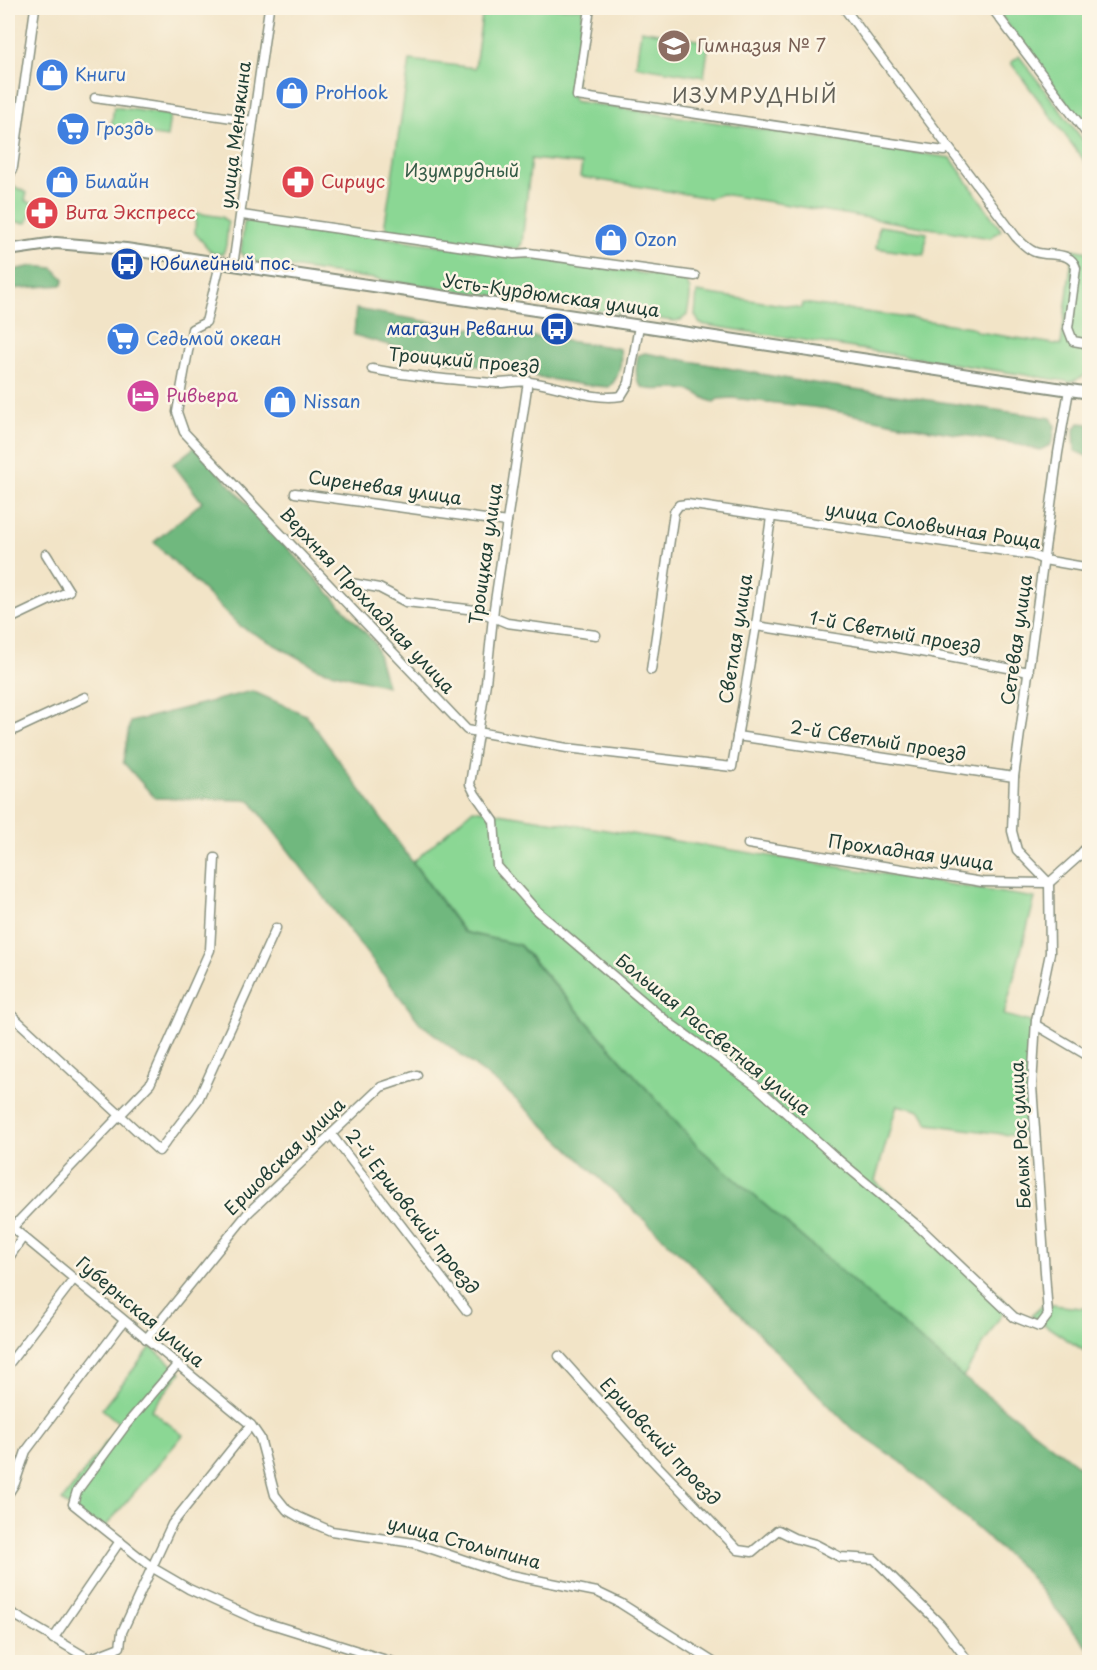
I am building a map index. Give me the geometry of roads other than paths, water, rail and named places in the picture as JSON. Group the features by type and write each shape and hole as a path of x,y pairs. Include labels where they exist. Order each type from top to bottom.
{"main road":[{"name":"Усть-Курдюмская улица","path":"8,250 37,245 72,244 126,249 1089,393"}],"street":[{"path":"8,180 14,167 35,8"},
{"name":"улица Менякина","path":"234,266 269,8"},
{"path":"590,8 577,96 944,151 948,147"},
{"path":"844,8 1023,244 1036,253 1069,257 1074,261 1076,268 1068,333 1073,341 1089,344"},
{"path":"992,8 1089,138"},
{"path":"94,98 253,121"},
{"path":"242,215 514,254 529,253 695,276"},
{"name":"Верхняя Прохладная улица","path":"220,264 206,322 192,329 177,412 184,432 467,730 567,748 732,767"},
{"name":"Троицкий проезд","path":"372,369 428,378 505,383 528,381 568,391 606,397 621,396 629,383 639,326"},
{"name":"Троицкая улица","path":"478,732 528,381"},
{"name":"Сетевая улица","path":"1049,883 1017,850 1012,831 1014,777 1058,453 1069,390"},
{"name":"Сиреневая улица","path":"295,493 507,522"},
{"name":"улица Соловьиная Роща","path":"651,670 674,512 679,505 687,504 1032,555 1044,560 1089,568"},
{"name":"Светлая улица","path":"732,767 756,627 771,517"},
{"path":"8,620 69,591 46,554"},
{"path":"345,582 379,588 406,602 476,610 507,622 596,635"},
{"name":"1-й Светлый проезд","path":"756,627 894,647 1029,672"},
{"path":"8,733 85,697"},
{"name":"Большая Рассветная улица","path":"478,732 470,784 494,821 497,866 537,911 664,1019 755,1085 834,1156 918,1226 1014,1317 1039,1327 1048,1315"},
{"name":"2-й Светлый проезд","path":"737,736 1014,777"},
{"path":"1049,883 1077,858 1089,843"},
{"name":"Прохладная улица","path":"748,844 982,882 1049,883"},
{"path":"10,1226 150,1084 210,950 215,858"},
{"name":"Белых Рос улица","path":"1048,1315 1032,1086 1036,1025 1050,953 1049,883"},
{"path":"8,1012 159,1151 198,1100 276,928"},
{"path":"1036,1025 1089,1056"},
{"name":"Ершовская улица","path":"146,1339 248,1213 381,1087 417,1076"},
{"name":"2-й Ершовский проезд","path":"331,1134 467,1311"},
{"name":"Губернская улица","path":"10,1226 250,1425"},
{"path":"8,1259 23,1237"},
{"path":"8,1365 74,1279"},
{"path":"8,1494 15,1483 26,1451 124,1321"},
{"name":"Ершовский проезд","path":"559,1356 738,1550 752,1552 778,1530 794,1538 816,1544 840,1557 874,1558 940,1624 969,1662"},
{"path":"177,1365 126,1425 77,1491 73,1504 153,1568 189,1589 255,1619 393,1662"},
{"path":"8,1611 89,1659 120,1647 122,1632 172,1524 250,1425"},
{"name":"улица Столыпина","path":"250,1425 260,1438 275,1495 287,1510 299,1517 331,1531 414,1543 506,1574 597,1592 620,1603 713,1662"},
{"path":"53,1639 120,1541"}],"place":[{"name":"Гимназия № 7","path":"674,46"},
{"name":"Книги","path":"52,75"},
{"name":"ProHook","path":"292,93"},
{"name":"Гроздь","path":"73,129"},
{"name":"Билайн","path":"62,182"},
{"name":"Сириус","path":"298,182"},
{"name":"Вита Экспресс","path":"42,213"},
{"name":"Ozon","path":"611,240"},
{"name":"Юбилейный пос.","path":"127,264"},
{"name":"магазин Реванш","path":"557,329"},
{"name":"Седьмой океан","path":"123,339"},
{"name":"Ривьера","path":"143,396"},
{"name":"Nissan","path":"280,402"}],"district":[{"name":"ИЗУМРУДНЫЙ","path":"755,96"}],"park label":[{"name":"Изумрудный","path":"462,171"}]}
